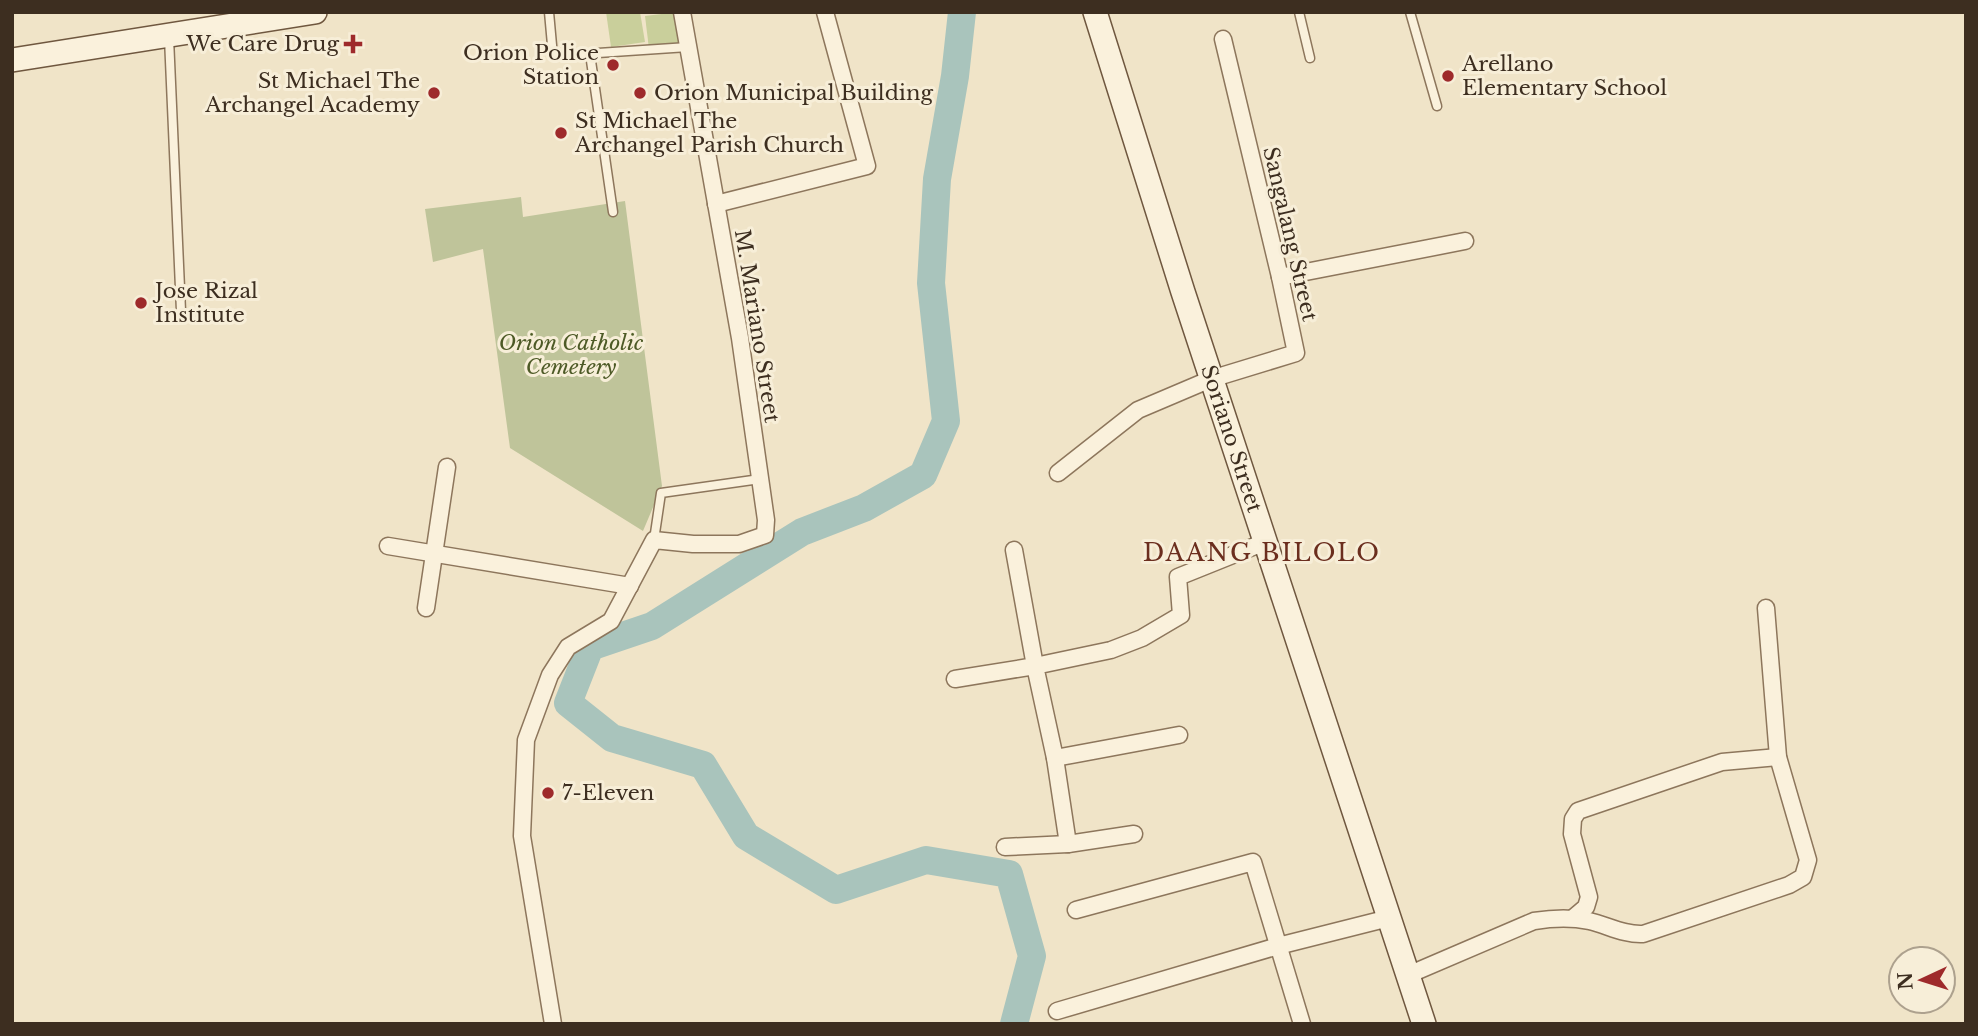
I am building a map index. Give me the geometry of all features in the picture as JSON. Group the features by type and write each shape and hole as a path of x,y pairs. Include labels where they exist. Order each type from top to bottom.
{"main road":[{"path":"12,60 315,12"},
{"name":"Soriano Street","path":"1095,12 1211,380 1424,1024"}],"street":[{"name":"M. Mariano Street","path":"654,540 693,544 740,544 765,535 766,520 740,338 682,12"},
{"path":"716,204 867,166 825,12"},
{"name":"Sangalang Street","path":"1211,380 1296,353 1223,39"},
{"path":"1280,277 1465,241"},
{"path":"1058,473 1138,410 1211,380"},
{"path":"426,608 447,467"},
{"path":"553,1024 522,836 526,740 550,675 568,647 611,621 654,540"},
{"path":"955,679 1111,650 1142,638 1181,615 1178,577 1265,542"},
{"path":"388,545 630,586"},
{"path":"1014,550 1055,758 1068,844"},
{"path":"1408,975 1534,922 1553,918 1573,919 1626,933 1643,934 1800,880 1806,873 1808,860 1778,758 1766,608"},
{"path":"1055,758 1179,734"},
{"path":"1573,919 1586,907 1589,897 1572,834 1573,819 1578,811 1722,762 1778,758"},
{"path":"1005,847 1068,844 1135,834"},
{"path":"1076,910 1253,862 1302,1024"},
{"path":"1057,1011 1278,946 1389,918"}],"lane":[{"path":"549,12 553,56 688,47"},
{"path":"1299,12 1310,58"},
{"path":"1409,12 1437,106"},
{"path":"168,35 181,311"},
{"path":"590,54 613,212"},
{"path":"654,540 661,492 760,479"}],"green space":[{"path":"606,12 640,12 645,42 611,47"},
{"path":"678,12 683,44 649,49 645,16"},
{"name":"Orion Catholic Cemetery","path":"521,197 523,217 625,201 662,486 643,531 510,448 483,249 433,262 425,209"}],"waterway":[{"path":"962,12 955,76 937,179 931,283 946,421 923,475 864,508 802,532 652,626 590,647 568,703 612,738 703,765 746,836 836,890 926,860 1009,874 1032,956 1014,1024"}],"place":[{"name":"We Care Drug","path":"353,44"},
{"name":"Orion Police Station","path":"613,65"},
{"name":"Arellano Elementary School","path":"1448,76"},
{"name":"St Michael The Archangel Academy","path":"434,93"},
{"name":"Orion Municipal Building","path":"640,93"},
{"name":"St Michael The Archangel Parish Church","path":"561,133"},
{"name":"Jose Rizal Institute","path":"141,303"},
{"name":"7-Eleven","path":"548,793"}],"district":[{"name":"DAANG BILOLO","path":"1262,552"}]}
